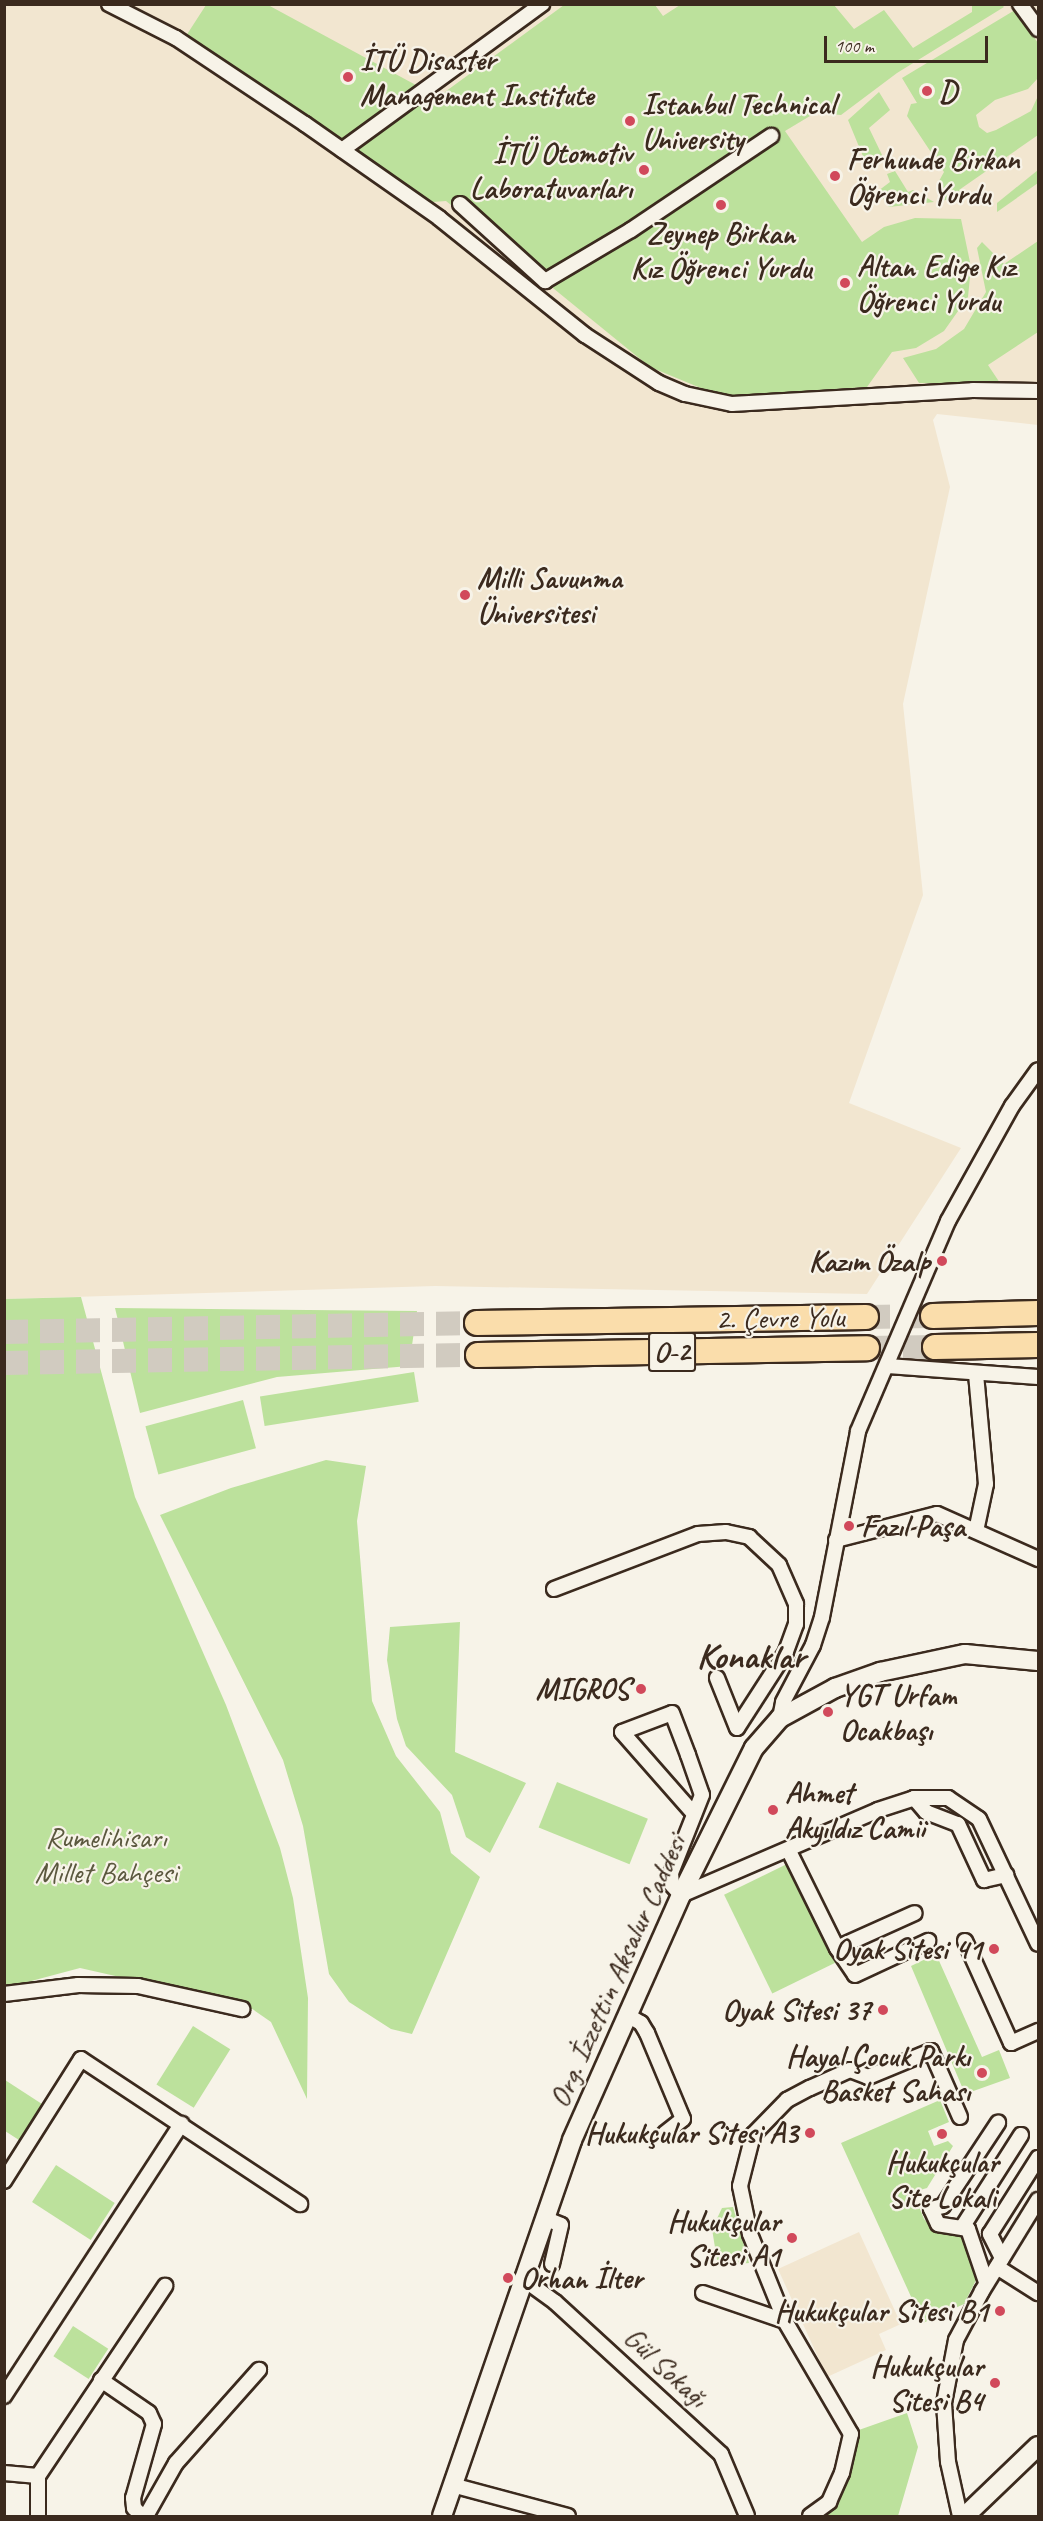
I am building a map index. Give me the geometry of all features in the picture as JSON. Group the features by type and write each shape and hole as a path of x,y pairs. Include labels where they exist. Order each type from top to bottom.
{"highway":[{"path":"933,1316 1038,1313"},
{"name":"2. Çevre Yolu","path":"477,1323 866,1317"},
{"path":"935,1347 1038,1345"},
{"name":"2. Çevre Yolu","path":"478,1355 867,1348"}],"main road":[{"name":"Org. İzzettin Aksalur Caddesi","path":"442,2517 522,2278 573,2140 681,1895 748,1759 780,1718 835,1688 927,1659 965,1654 1038,1661"},
{"path":"965,2517 1038,2446"}],"street":[{"path":"109,4 176,38 342,150 440,218 585,336 659,383 685,394 732,404 973,390 1038,391"},
{"path":"342,150 542,4"},
{"path":"1020,4 1038,29"},
{"path":"460,204 545,281 631,230 771,136"},
{"path":"780,1718 783,1702 818,1634 858,1431 888,1366 948,1221 1012,1106 1038,1070"},
{"path":"888,1366 1038,1377"},
{"path":"976,1374 986,1484 976,1531"},
{"path":"836,1540 938,1514 1038,1559"},
{"path":"554,1589 698,1534 726,1532 749,1537 779,1565 796,1604 796,1624 786,1652 737,1728 717,1678"},
{"path":"694,1814 622,1732 672,1713 702,1795 671,1873 672,1885 681,1895 789,1851 878,1810 914,1798 948,1798 979,1819 1038,1944"},
{"path":"914,1798 926,1812 958,1824 984,1880 1006,1875"},
{"path":"789,1851 837,1948 855,1975 928,1941"},
{"path":"837,1948 915,1913"},
{"path":"965,1941 1011,2043 1038,2031"},
{"path":"4,1995 78,1985 138,1986 242,2009"},
{"path":"627,2015 641,2023 647,2033 683,2119 665,2133"},
{"path":"810,2517 829,2502 842,2473 851,2434 785,2321 750,2234 740,2186 753,2135 787,2100 810,2088 850,2070 868,2077 931,2051 960,2117"},
{"path":"4,2181 81,2059 300,2204"},
{"path":"986,2282 971,2235 963,2226 938,2224 932,2209 943,2206 998,2123"},
{"path":"4,2396 181,2124"},
{"path":"963,2226 1021,2135"},
{"path":"1038,2158 990,2234 1000,2262 1038,2293"},
{"path":"960,2517 948,2462 944,2403 956,2340 986,2282 1038,2200"},
{"path":"544,2218 561,2225 552,2264"},
{"name":"Gül Sokağı","path":"522,2278 555,2301 721,2454 747,2517"},
{"path":"38,2517 38,2476 165,2286"},
{"path":"703,2293 785,2321"},
{"path":"101,2380 149,2413 154,2424 133,2498 134,2508 144,2517 176,2463 259,2370"},
{"path":"4,2473 38,2476"},
{"path":"453,2485 568,2517"}],"shaded area":[{"name":"Milli Savunma Üniversitesi","path":"4,5 1038,5 1038,425 937,414 933,420 950,487 903,704 923,895 849,1103 961,1148 867,1294 435,1286 5,1299"},
{"path":"859,2232 901,2324 879,2334 886,2350 827,2377 778,2269"}],"green space":[{"path":"206,5 268,5 438,97 564,5 655,5 663,16 680,5 834,5 854,29 884,10 913,48 972,12 972,5 1002,5 1004,7 897,73 841,115 815,113 785,131 862,242 884,227 915,218 961,219 971,267 968,297 944,331 916,348 892,352 867,387 720,396 650,367 446,201 433,202 358,156 184,39"},
{"path":"1015,10 1038,43 1038,78 1028,89 995,100 976,115 979,127 987,133 1031,111 1038,96 1038,135 959,190 963,197 940,201 939,181 944,172 907,116 911,104 917,103 902,78"},
{"path":"879,92 890,110 869,128 883,157 867,166 848,120"},
{"path":"1038,170 1038,183 997,212 997,203"},
{"path":"895,171 908,192 913,190 934,202 889,207 878,191 890,182 887,174"},
{"path":"1038,241 1038,332 988,365 1000,383 919,383 903,358 936,349 964,329 986,292 977,248 982,242 1004,264"},
{"name":"Rumelihisarı Millet Bahçesi","path":"81,1297 135,1497 226,1705 280,1848 293,1898 308,1998 307,2099 271,2022 248,2006 80,1968 5,1988 5,1299"},
{"path":"115,1308 417,1311 409,1366 277,1377 140,1413"},
{"path":"414,1372 419,1402 265,1426 260,1396"},
{"path":"243,1400 256,1448 158,1474 145,1426"},
{"path":"326,1460 366,1466 357,1521 372,1701 396,1756 440,1812 451,1853 480,1877 412,2034 391,2029 349,2002 329,1974 303,1826 283,1760 160,1515 231,1488"},
{"path":"460,1622 455,1752 526,1783 490,1853 466,1837 452,1795 406,1746 397,1719 387,1660 390,1627"},
{"path":"557,1782 648,1819 630,1864 539,1827"},
{"path":"787,1864 835,1963 772,1994 724,1895"},
{"path":"936,1954 982,2057 999,2050 1010,2078 965,2094 911,1966"},
{"path":"193,2026 230,2049 194,2108 156,2085"},
{"path":"5,2080 42,2104 19,2140 5,2131"},
{"path":"940,2100 949,2122 928,2131 934,2146 948,2141 953,2146 927,2188 913,2192 924,2219 935,2230 964,2236 977,2278 964,2304 923,2323 841,2143"},
{"path":"56,2165 115,2203 91,2240 32,2202"},
{"path":"733,2207 749,2263 718,2266 712,2229 722,2208"},
{"path":"73,2326 108,2349 89,2379 53,2356"},
{"path":"907,2413 918,2447 898,2516 826,2516 838,2505 854,2458 856,2431"}],"tunnel":[{"path":"866,1317 933,1316"},
{"path":"4,1332 477,1323"},
{"path":"867,1348 935,1347"},
{"path":"4,1363 478,1355"}],"place":[{"name":"İTÜ Disaster Management Institute","path":"348,77"},
{"name":"D","path":"927,91"},
{"name":"Istanbul Technical University","path":"630,121"},
{"name":"İTÜ Otomotiv Laboratuvarları","path":"644,170"},
{"name":"Ferhunde Birkan Öğrenci Yurdu","path":"835,176"},
{"name":"Zeynep Birkan Kız Öğrenci Yurdu","path":"721,205"},
{"name":"Altan Edige Kız Öğrenci Yurdu","path":"845,283"},
{"name":"Milli Savunma Üniversitesi","path":"465,595"},
{"name":"Kazım Özalp","path":"942,1261"},
{"name":"Fazıl Paşa","path":"849,1526"},
{"name":"MIGROS","path":"641,1689"},
{"name":"YGT Urfam Ocakbaşı","path":"828,1712"},
{"name":"Ahmet Akyıldız Camii","path":"773,1810"},
{"name":"Oyak Sitesi 41","path":"994,1949"},
{"name":"Oyak Sitesi 37","path":"883,2010"},
{"name":"Hayal Çocuk Parkı Basket Sahası","path":"982,2073"},
{"name":"Hukukçular Sitesi A3","path":"810,2133"},
{"name":"Hukukçular Site Lokali","path":"942,2134"},
{"name":"Hukukçular Sitesi A1","path":"792,2238"},
{"name":"Orhan İlter","path":"508,2278"},
{"name":"Hukukçular Sitesi B1","path":"1000,2311"},
{"name":"Hukukçular Sitesi B4","path":"995,2383"}],"district":[{"name":"Konaklar","path":"751,1657"}]}
